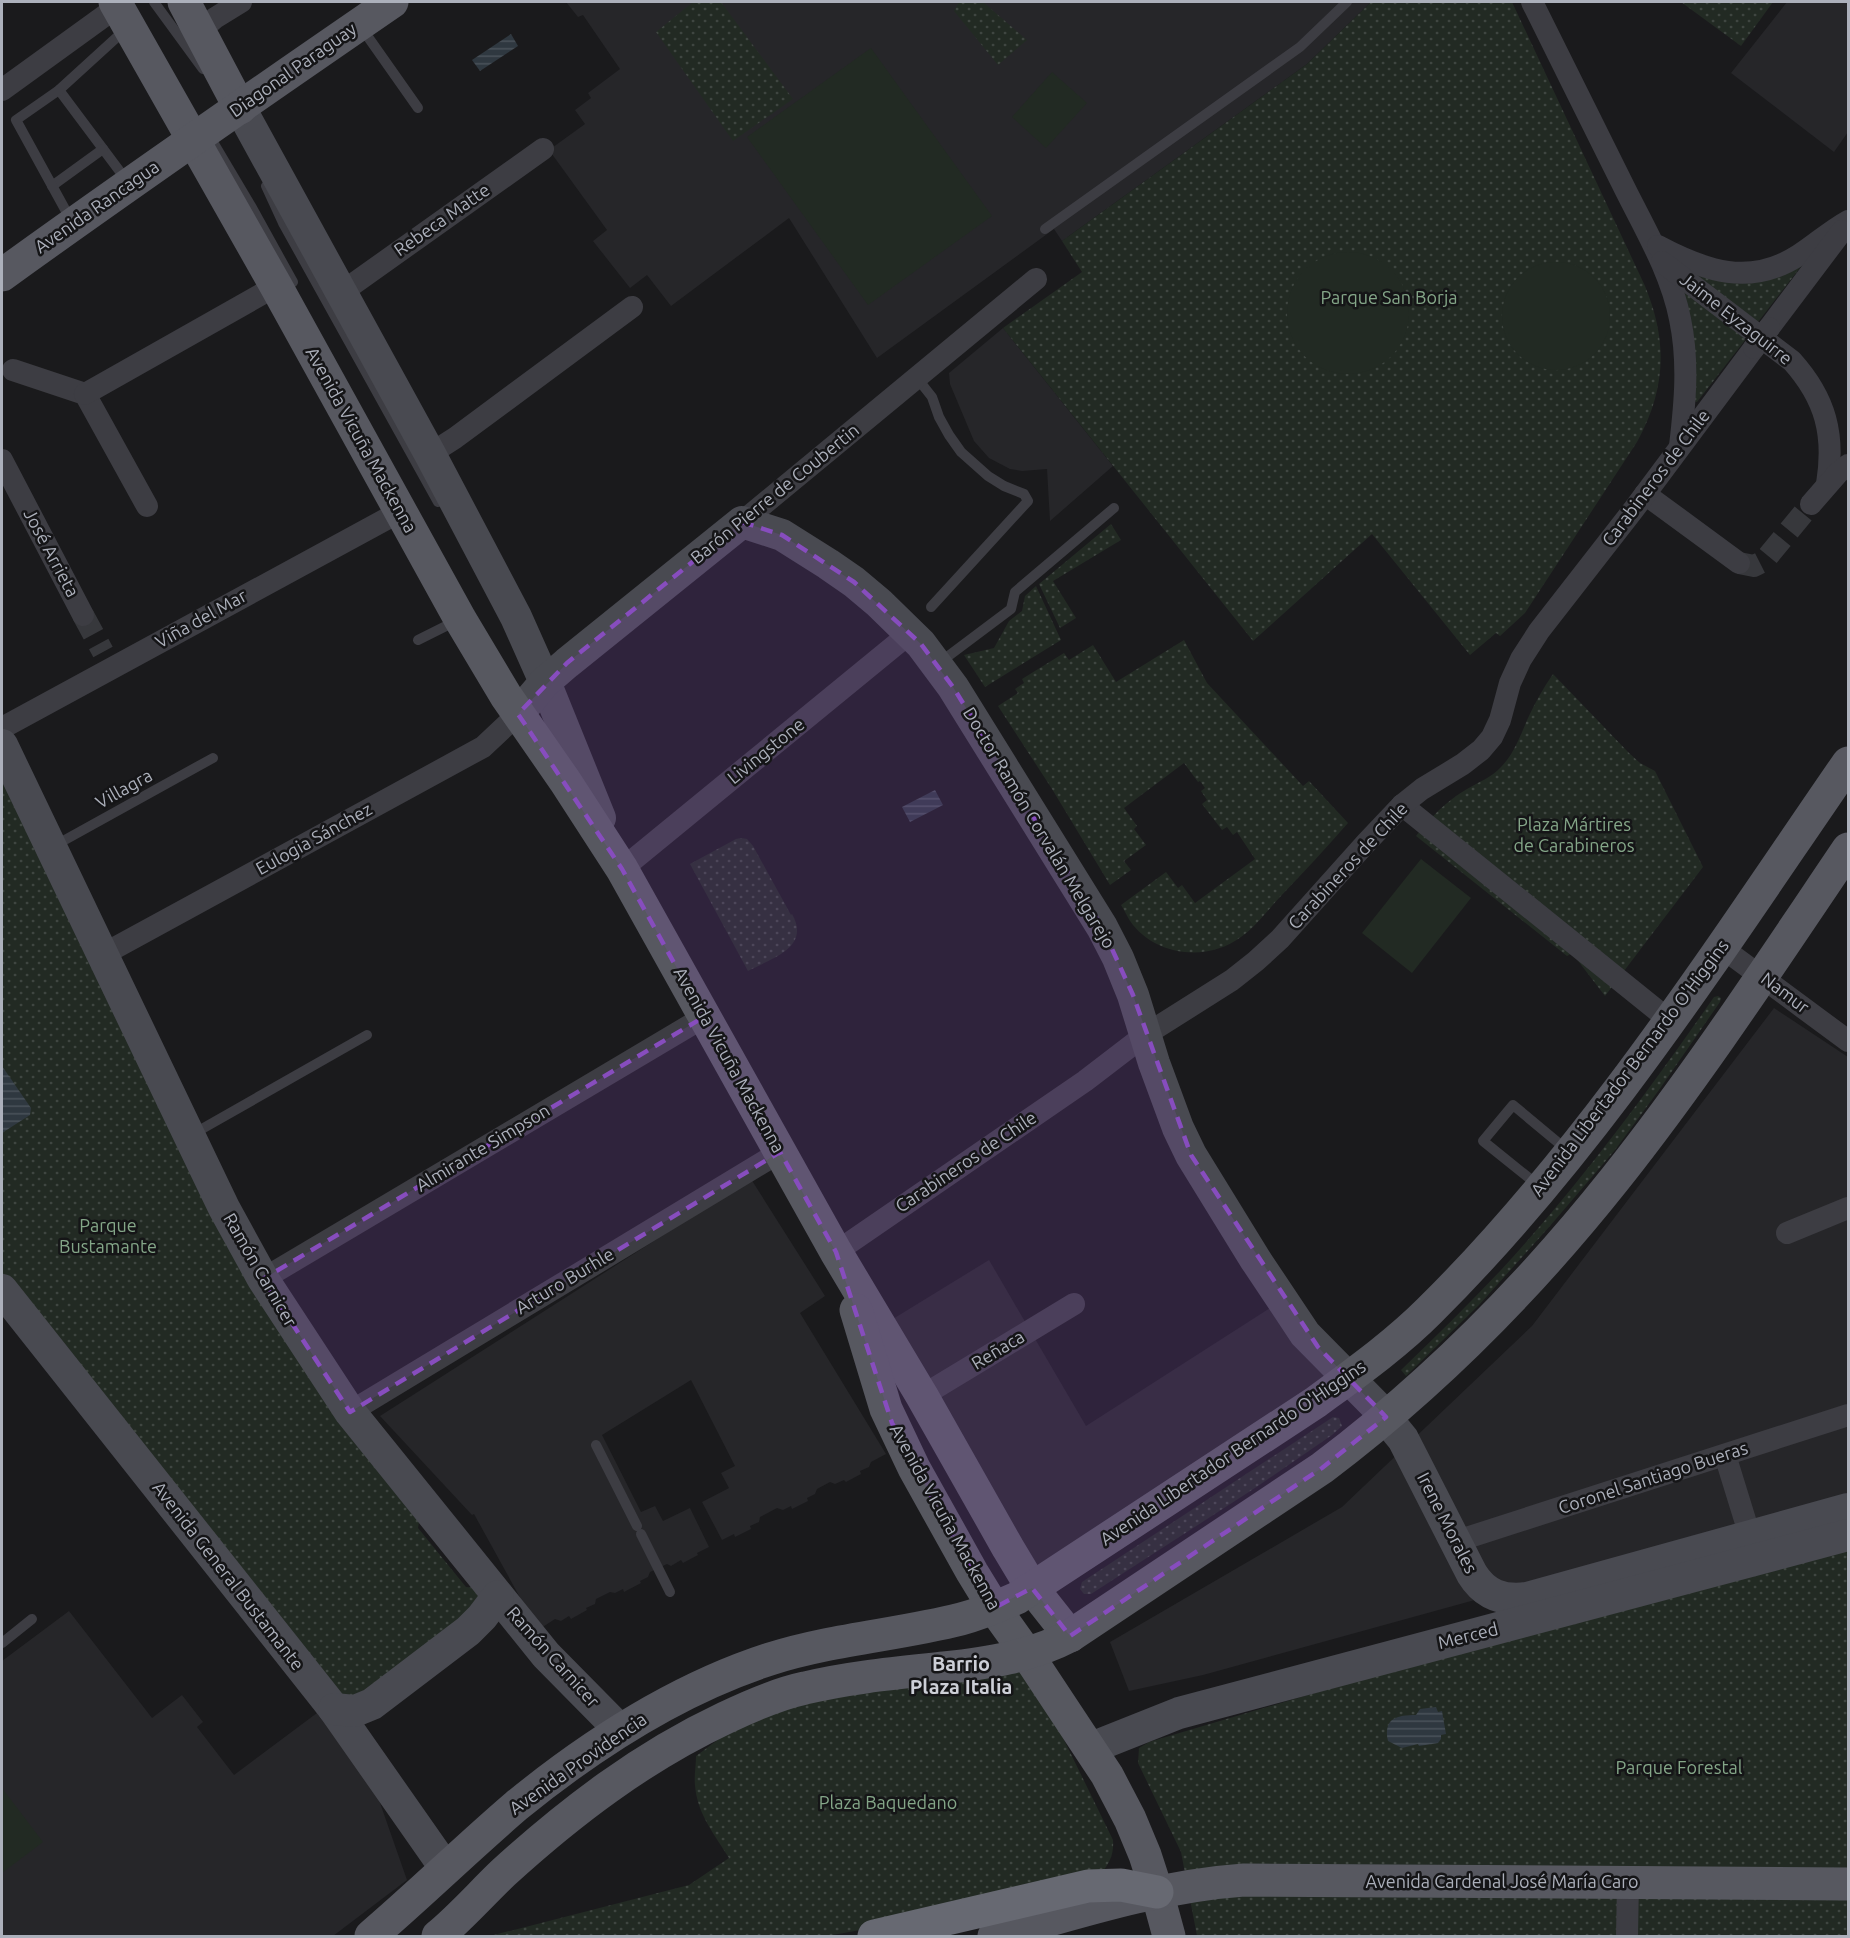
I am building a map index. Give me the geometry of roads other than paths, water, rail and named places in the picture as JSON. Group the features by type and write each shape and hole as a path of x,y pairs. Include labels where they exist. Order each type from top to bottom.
{"highway":[{"path":"874,1936 1088,1886 1122,1886 1157,1892"}],"main road":[{"name":"Avenida Vicuña Mackenna","path":"184,2 200,31 218,120 287,289 400,511 460,619 518,714 571,789 622,869 836,1252 922,1396 1008,1548 1032,1588 1070,1636"},
{"name":"Diagonal Paraguay","path":"218,120 392,2"},
{"name":"Avenida Vicuña Mackenna","path":"121,11 218,120 342,292 516,617 622,869"},
{"name":"Avenida Rancagua","path":"2,275 218,120"},
{"name":"Doctor Ramón Corvalán Melgarejo","path":"742,522 782,535 828,564 879,603 937,664 1102,927 1133,994 1178,1128 1191,1155 1305,1334 1386,1417"},
{"name":"Barón Pierre de Coubertin","path":"518,714 545,682 742,522"},
{"name":"Ramón Carnicer","path":"2,745 224,1208 263,1279 350,1412 546,1655 620,1730"},
{"name":"Avenida Libertador Bernardo O'Higgins","path":"994,1608 1017,1598 1316,1402 1349,1378 1428,1312 1541,1188 1570,1152 1669,1020 1848,763"},
{"path":"1027,1654 1070,1636 1322,1468 1386,1417 1440,1369 1580,1221 1670,1108 1848,849"},
{"name":"Avenida Vicuña Mackenna","path":"836,1252 892,1423 935,1506 994,1608 1091,1748 1107,1775 1130,1819 1157,1892 1168,1936"},
{"name":"Avenida General Bustamante","path":"5,1302 334,1709 446,1869"},
{"name":"Irene Morales","path":"1386,1417 1403,1439 1472,1574 1487,1592 1506,1599 1527,1598 1750,1536"},
{"path":"1750,1536 1848,1509"},
{"name":"Merced","path":"1091,1748 1179,1713 1848,1535"},
{"path":"1471,1635 1485,1614 1487,1592"},
{"path":"334,1709 355,1711 372,1704 468,1631 498,1596"},
{"name":"Avenida Providencia","path":"371,1936 517,1806 620,1730 663,1706 701,1687 770,1659 806,1649 963,1619 994,1608"},
{"name":"Avenida Providencia","path":"438,1936 502,1874 587,1803 643,1763 698,1731 751,1706 802,1688 847,1679 992,1662 1027,1654"},
{"name":"Avenida Cardenal José María Caro","path":"994,1936 1112,1902 1216,1882 1244,1880 1848,1884"}],"street":[{"path":"200,31 215,18 241,2"},
{"name":"Jaime Eyzaguirre","path":"1532,2 1656,252 1675,298 1685,347 1686,394 1680,447"},
{"path":"2,90 121,11"},
{"name":"Rebeca Matte","path":"342,292 543,149"},
{"name":"Jaime Eyzaguirre","path":"1656,252 1679,257 1708,269 1753,273 1786,263 1825,235 1848,222"},
{"name":"Carabineros de Chile","path":"836,1252 1085,1081 1145,1035 1232,980 1280,939 1402,805 1481,750 1500,720 1510,683 1525,652 1539,631 1645,494 1848,222"},
{"name":"Jaime Eyzaguirre","path":"1656,252 1805,375 1815,391 1828,426 1831,455 1827,484"},
{"name":"Barón Pierre de Coubertin","path":"742,522 1036,279"},
{"path":"85,394 287,289"},
{"path":"430,454 632,307"},
{"path":"13,370 85,394 147,506"},
{"name":"José Arrieta","path":"2,460 83,615"},
{"path":"1811,504 1827,484 1848,465"},
{"path":"1645,494 1739,564"},
{"name":"Viña del Mar","path":"2,728 107,660 400,511"},
{"name":"Livingstone","path":"622,869 910,633"},
{"name":"Eulogia Sánchez","path":"102,955 483,747 518,714"},
{"path":"1402,805 1669,1020"},
{"name":"Namur","path":"1721,947 1848,1041"},
{"name":"Almirante Simpson","path":"263,1279 704,1017"},
{"name":"Arturo Burhle","path":"350,1412 780,1152"},
{"path":"1787,1233 1848,1208"},
{"name":"Reñaca","path":"922,1396 1074,1304"},
{"name":"Coronel Santiago Bueras","path":"1457,1541 1848,1415"},
{"path":"1725,1455 1750,1536"},
{"path":"1627,1936 1628,1882"}],"lane":[{"path":"154,2 209,77"},
{"path":"1045,229 1300,47 1347,2"},
{"path":"72,224 16,120 59,90 121,11"},
{"path":"360,24 418,108"},
{"path":"59,90 129,183"},
{"path":"52,186 103,148"},
{"path":"260,174 283,223 442,509"},
{"path":"916,378 932,398 939,417 961,452 988,476 1024,494 1028,501 931,607"},
{"path":"937,664 1011,609 1015,592 1114,508"},
{"path":"418,640 460,619"},
{"path":"511,633 532,667 545,682"},
{"path":"494,655 518,714"},
{"name":"Villagra","path":"51,848 213,758"},
{"path":"189,1136 367,1035"},
{"path":"1541,1188 1484,1141 1513,1105 1570,1152"},
{"path":"596,1445 670,1592"},
{"path":"2,1643 32,1619"}],"tunnel":[{"path":"1739,563 1754,566 1764,561 1811,504"},
{"path":"83,615 103,652"}],"district":[{"name":"Barrio Plaza Italia","path":"961,1676"}],"park label":[{"name":"Parque San Borja","path":"1389,298"},
{"name":"Plaza Mártires de Carabineros","path":"1574,835"},
{"name":"Parque Bustamante","path":"108,1236"},
{"name":"Parque Forestal","path":"1679,1768"},
{"name":"Plaza Baquedano","path":"888,1803"}]}
